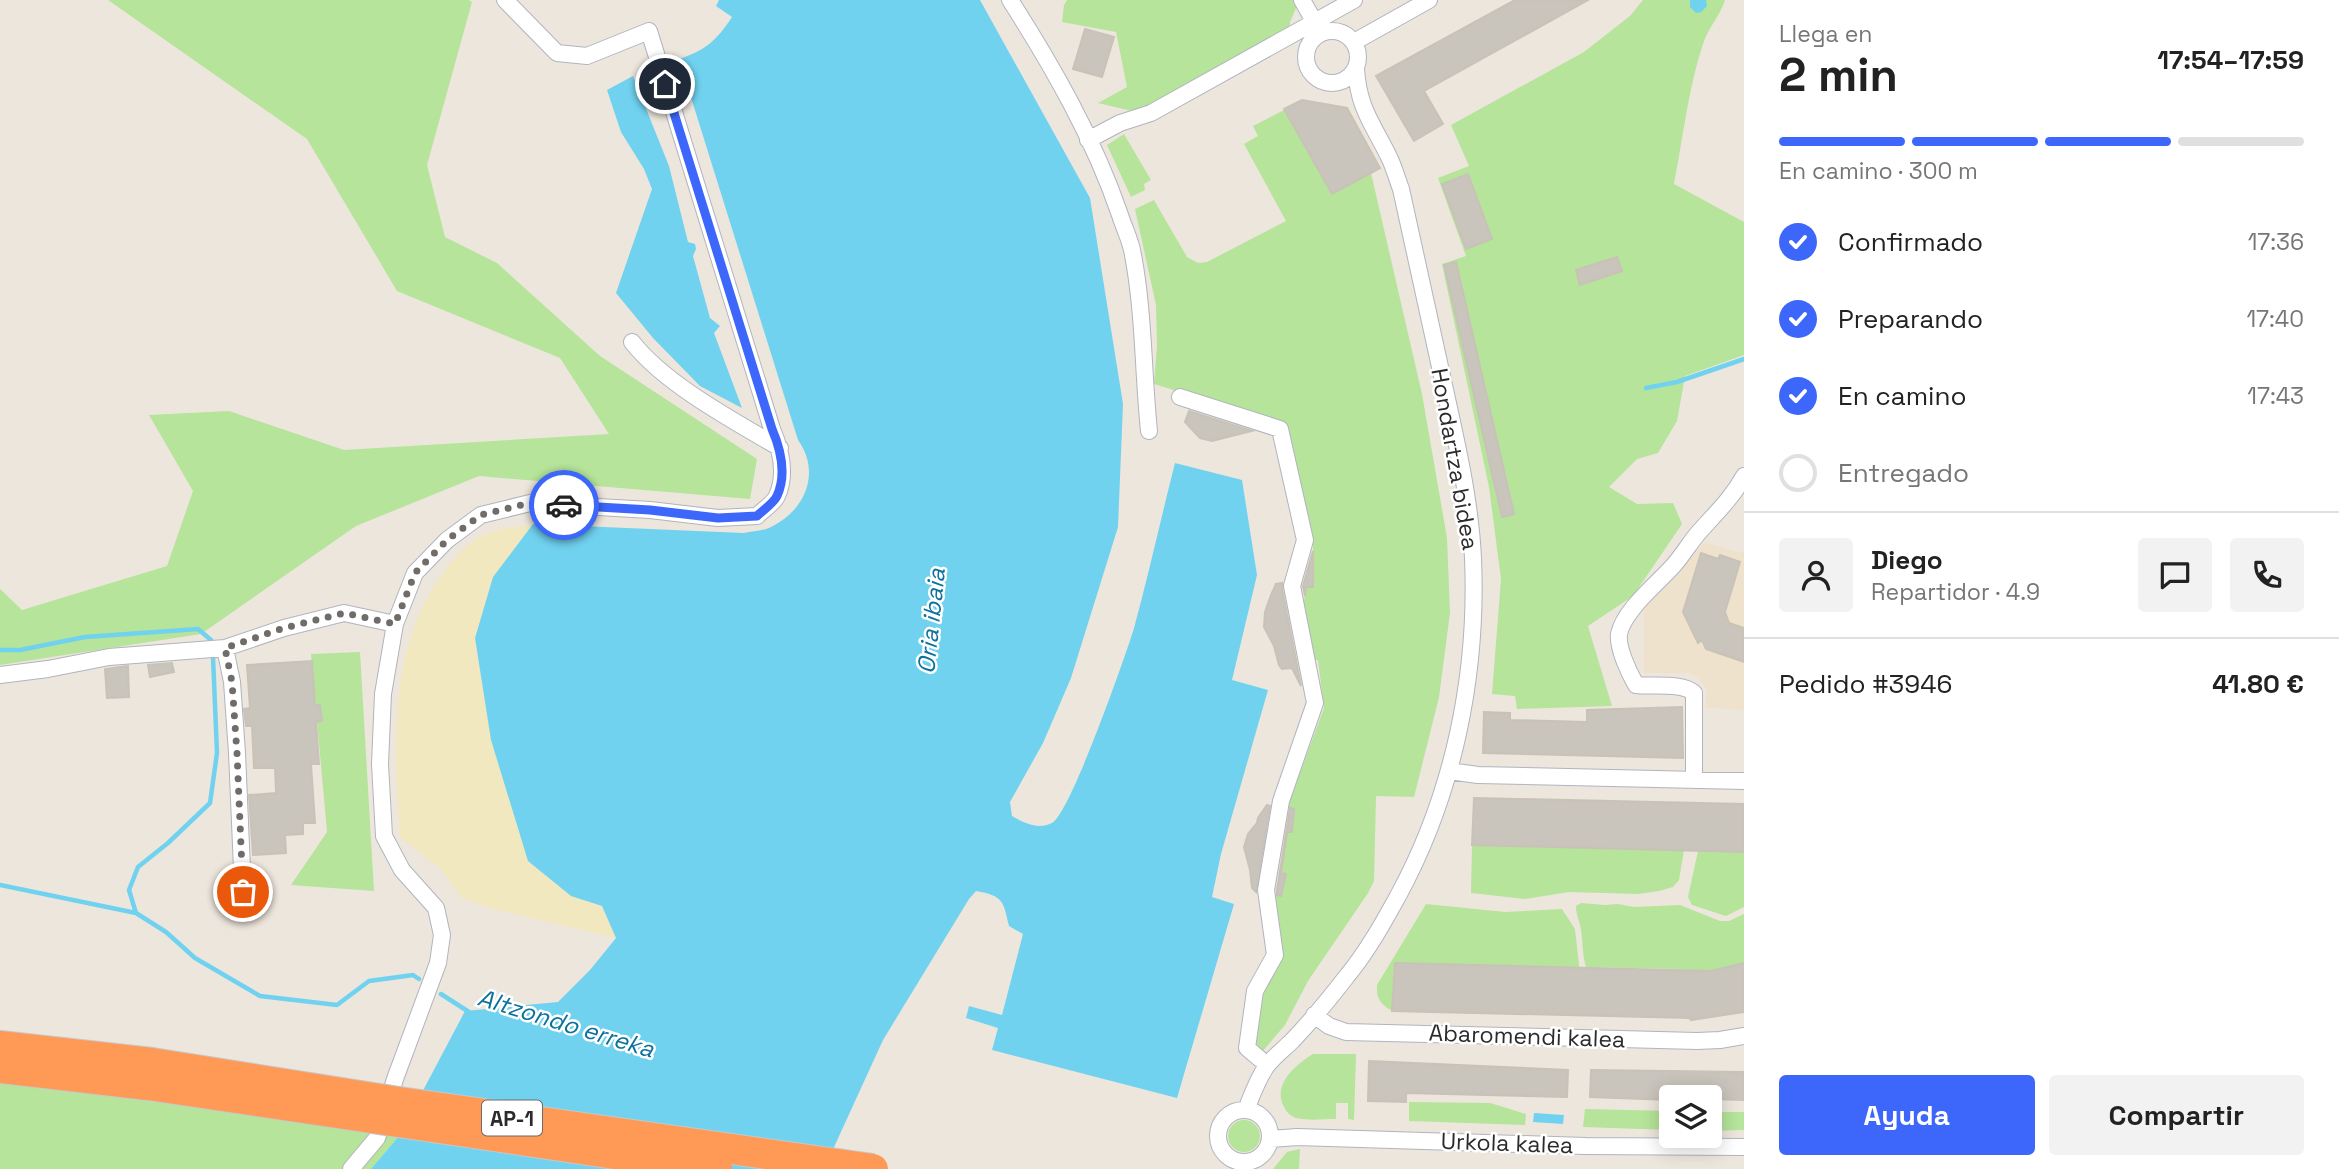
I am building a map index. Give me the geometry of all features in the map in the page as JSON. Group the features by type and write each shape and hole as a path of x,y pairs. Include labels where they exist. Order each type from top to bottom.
{"highway":[{"name":"AP-1","path":"0,1046 150,1074 716,1169"},
{"name":"AP-1","path":"0,1068 150,1074 399,1102 873,1169"}],"street":[{"path":"351,1169 377,1138 395,1079 435,971 442,935 436,908 402,870 384,836 380,764 383,694 395,624 415,573 447,540 481,515 530,503 650,510 718,518 757,516 777,497 783,468 780,448 649,31 587,56 557,53 505,0"},
{"path":"1302,0 1317,27 1339,31 1354,42 1358,50 1357,88 1364,111"},
{"path":"1088,140 1120,123 1151,113 1317,27 1354,0"},
{"path":"1354,42 1429,0"},
{"path":"1014,1 1110,184 1133,253 1142,319 1149,431"},
{"path":"1317,27 1308,44 1306,62 1315,77 1332,83 1346,79 1356,68"},
{"path":"1332,83 1346,92 1364,111"},
{"name":"Hondartza bidea","path":"1252,1111 1253,1093 1267,1065 1349,974 1399,895 1420,849 1449,771 1464,705 1474,625 1473,557 1468,501 1401,189 1391,159 1364,111"},
{"path":"632,342 646,360 691,393 780,448"},
{"path":"1180,397 1280,429 1305,540 1292,586 1315,703 1281,801 1266,890 1275,955 1255,991 1247,1048 1260,1059"},
{"path":"1694,779 1694,693 1682,686 1636,685 1626,669 1619,635 1626,618 1637,604 1734,495 1744,476"},
{"path":"0,675 109,657 225,648 284,628 344,613 395,624"},
{"path":"225,648 232,682 243,892"},
{"path":"1449,771 1478,775 1744,781"},
{"name":"Abaromendi kalea","path":"1314,1015 1329,1026 1346,1032 1697,1041 1744,1036"},
{"path":"1252,1111 1265,1119 1271,1139 1262,1156 1251,1165 1231,1163 1218,1139 1221,1124 1231,1113 1252,1111"},
{"name":"Urkola kalea","path":"1271,1139 1297,1137 1599,1146 1744,1147"}],"shaded area":[{"path":"1705,542 1744,552 1744,710 1705,708 1707,691 1699,678 1689,673 1644,673 1644,610"}],"green space":[{"path":"108,0 472,2 427,165 445,237 497,263 600,356 757,459 750,499 479,476 356,526 201,634 0,665 0,589 22,610 167,566 193,491 149,415 229,411 344,450 609,434 560,358 397,291 307,139"},
{"path":"1067,0 1293,0 1297,6 1290,22 1290,31 1162,105 1132,111 1098,103 1127,87 1116,32 1062,22"},
{"path":"1643,0 1725,0 1705,38 1698,61 1674,184 1744,222 1744,355 1685,376 1677,421 1658,453 1637,459 1609,487 1637,504 1673,503 1682,524 1633,596 1588,626 1612,706 1517,709 1515,696 1492,694 1501,579 1489,487 1442,264 1466,256 1438,178 1469,166 1451,125 1584,52 1630,16"},
{"path":"1284,110 1332,194 1371,173 1422,394 1447,538 1450,613 1439,697 1414,797 1376,796 1374,881 1308,981 1285,1025 1262,1052 1255,1046 1265,984 1273,895 1281,895 1286,875 1281,873 1287,832 1292,831 1294,809 1287,808 1324,708 1318,660 1310,660 1303,607 1306,587 1313,587 1313,541 1288,425 1154,384 1156,305 1135,209 1154,200 1187,257 1198,263 1207,262 1286,221 1244,144 1258,136 1253,126"},
{"path":"1124,134 1151,180 1144,184 1145,190 1131,197 1107,145"},
{"path":"360,652 374,891 291,885 327,832 311,654"},
{"path":"1472,845 1684,850 1679,880 1673,887 1638,894 1569,892 1525,899 1471,893"},
{"path":"1698,851 1744,852 1744,907 1726,916 1692,905 1688,897"},
{"path":"1581,903 1634,907 1680,905 1720,921 1729,921 1744,914 1744,963 1711,971 1693,970 1691,1020 1680,1017 1682,969 1586,967 1576,910 1576,906"},
{"path":"1426,904 1505,912 1562,909 1575,929 1579,965 1577,1014 1572,967 1479,965 1478,1013 1466,1014 1467,965 1395,963 1392,1011 1378,997 1377,985"},
{"path":"1313,1054 1356,1054 1354,1120 1348,1119 1348,1103 1336,1103 1336,1119 1296,1118 1285,1109 1281,1099 1283,1083 1299,1064"},
{"path":"0,1082 399,1136 371,1169 0,1169"},
{"path":"1409,1102 1490,1103 1526,1114 1525,1125 1409,1121"},
{"path":"1585,1109 1659,1111 1659,1130 1583,1127"},
{"path":"1722,1112 1744,1112 1744,1130 1722,1131"},
{"path":"1244,1120 1256,1124 1260,1136 1256,1148 1244,1152 1232,1148 1228,1136 1232,1124"},
{"path":"1300,1149 1299,1169 1273,1169 1287,1152"}],"sand":[{"path":"533,524 494,577 475,638 491,740 528,861 571,896 602,906 616,938 493,909 462,898 440,868 400,837 396,733 404,663 413,630 427,598 446,569 469,545 491,532"}],"water":[{"name":"Oria ibaia","path":"719,0 980,0 1090,198 1123,404 1118,527 1071,678 1043,743 1010,802 1012,816 1036,826 1047,825 1060,813 1071,793 1097,732 1134,628 1175,463 1242,480 1257,575 1232,680 1268,690 1221,854 1212,897 1234,904 1177,1098 992,1050 998,1028 966,1018 969,1006 1002,1015 1023,934 1009,926 1003,905 997,897 976,891 883,1040 824,1169 371,1169 399,1136 465,1011 558,1002 590,970 616,938 602,906 571,896 528,861 491,740 475,638 493,577 533,524 744,533 768,528 783,520 793,511 806,489 809,477 805,452 798,440 679,59 710,44 732,17 716,6"},
{"path":"1690,0 1706,0 1707,6 1696,13 1690,7"},
{"path":"633,76 669,166 688,242 695,244 693,256 710,318 720,326 714,333 742,408 700,386 653,338 616,293 652,189 644,169 621,132 607,90"},
{"path":"1534,1113 1564,1115 1563,1124 1533,1122"}],"building":[{"path":"1515,0 1588,0 1424,91 1443,124 1414,141 1376,76"},
{"path":"1085,29 1114,37 1102,77 1073,69"},
{"path":"1302,100 1347,108 1380,168 1332,194 1284,109"},
{"path":"1468,174 1492,239 1466,249 1442,184"},
{"path":"1617,257 1622,271 1580,285 1576,270"},
{"path":"1456,262 1514,514 1502,517 1444,265"},
{"path":"1189,411 1252,431 1212,441 1200,438 1185,422"},
{"path":"1313,551 1313,587 1306,587 1305,596 1303,586"},
{"path":"1701,553 1718,559 1720,555 1740,562 1725,612 1729,623 1744,628 1744,662 1706,649 1702,640 1698,643 1683,612"},
{"path":"1282,583 1301,686 1292,668 1282,669 1279,665 1274,646 1264,627 1265,612 1271,595 1276,584"},
{"path":"312,661 315,705 320,705 322,721 316,722 319,764 311,764 315,823 303,823 303,834 285,835 286,853 253,855 249,795 276,793 275,768 254,768 252,726 246,726 244,709 250,708 247,665"},
{"path":"172,663 174,672 150,677 148,665"},
{"path":"128,666 129,697 107,698 105,669"},
{"path":"1682,707 1683,758 1483,753 1484,712 1510,713 1510,720 1587,722 1587,710"},
{"path":"1474,798 1744,804 1744,852 1472,845"},
{"path":"1267,805 1270,806 1256,892 1252,888 1244,847 1248,834"},
{"path":"1290,808 1294,809 1292,832 1287,832 1281,873 1286,874 1281,896 1277,895 1277,890"},
{"path":"1395,963 1711,971 1744,963 1744,1012 1691,1020 1392,1011"},
{"path":"1369,1061 1568,1070 1567,1097 1406,1093 1406,1102 1368,1101"},
{"path":"1591,1070 1744,1072 1744,1100 1722,1099 1722,1085 1659,1085 1659,1100 1590,1097"}],"waterway":[{"path":"1646,388 1677,382 1744,359"},
{"name":"Altzondo erreka","path":"0,650 20,650 85,637 198,629 211,640"},
{"name":"Altzondo erreka","path":"136,913 129,890 138,867 210,803 217,753 213,657"},
{"name":"Altzondo erreka","path":"0,885 136,913 166,932 195,958 260,996 337,1005 369,981 413,975 419,979"},
{"name":"Altzondo erreka","path":"441,994 469,1012"}],"way so far":[{"path":"243,892 241,800 232,682 225,648 284,628 344,613 395,624 415,573 447,540 481,515 530,503 564,505"}],"route":[{"path":"564,505 650,510 718,518 757,516 777,497 783,468 780,448 665,84"}]}
